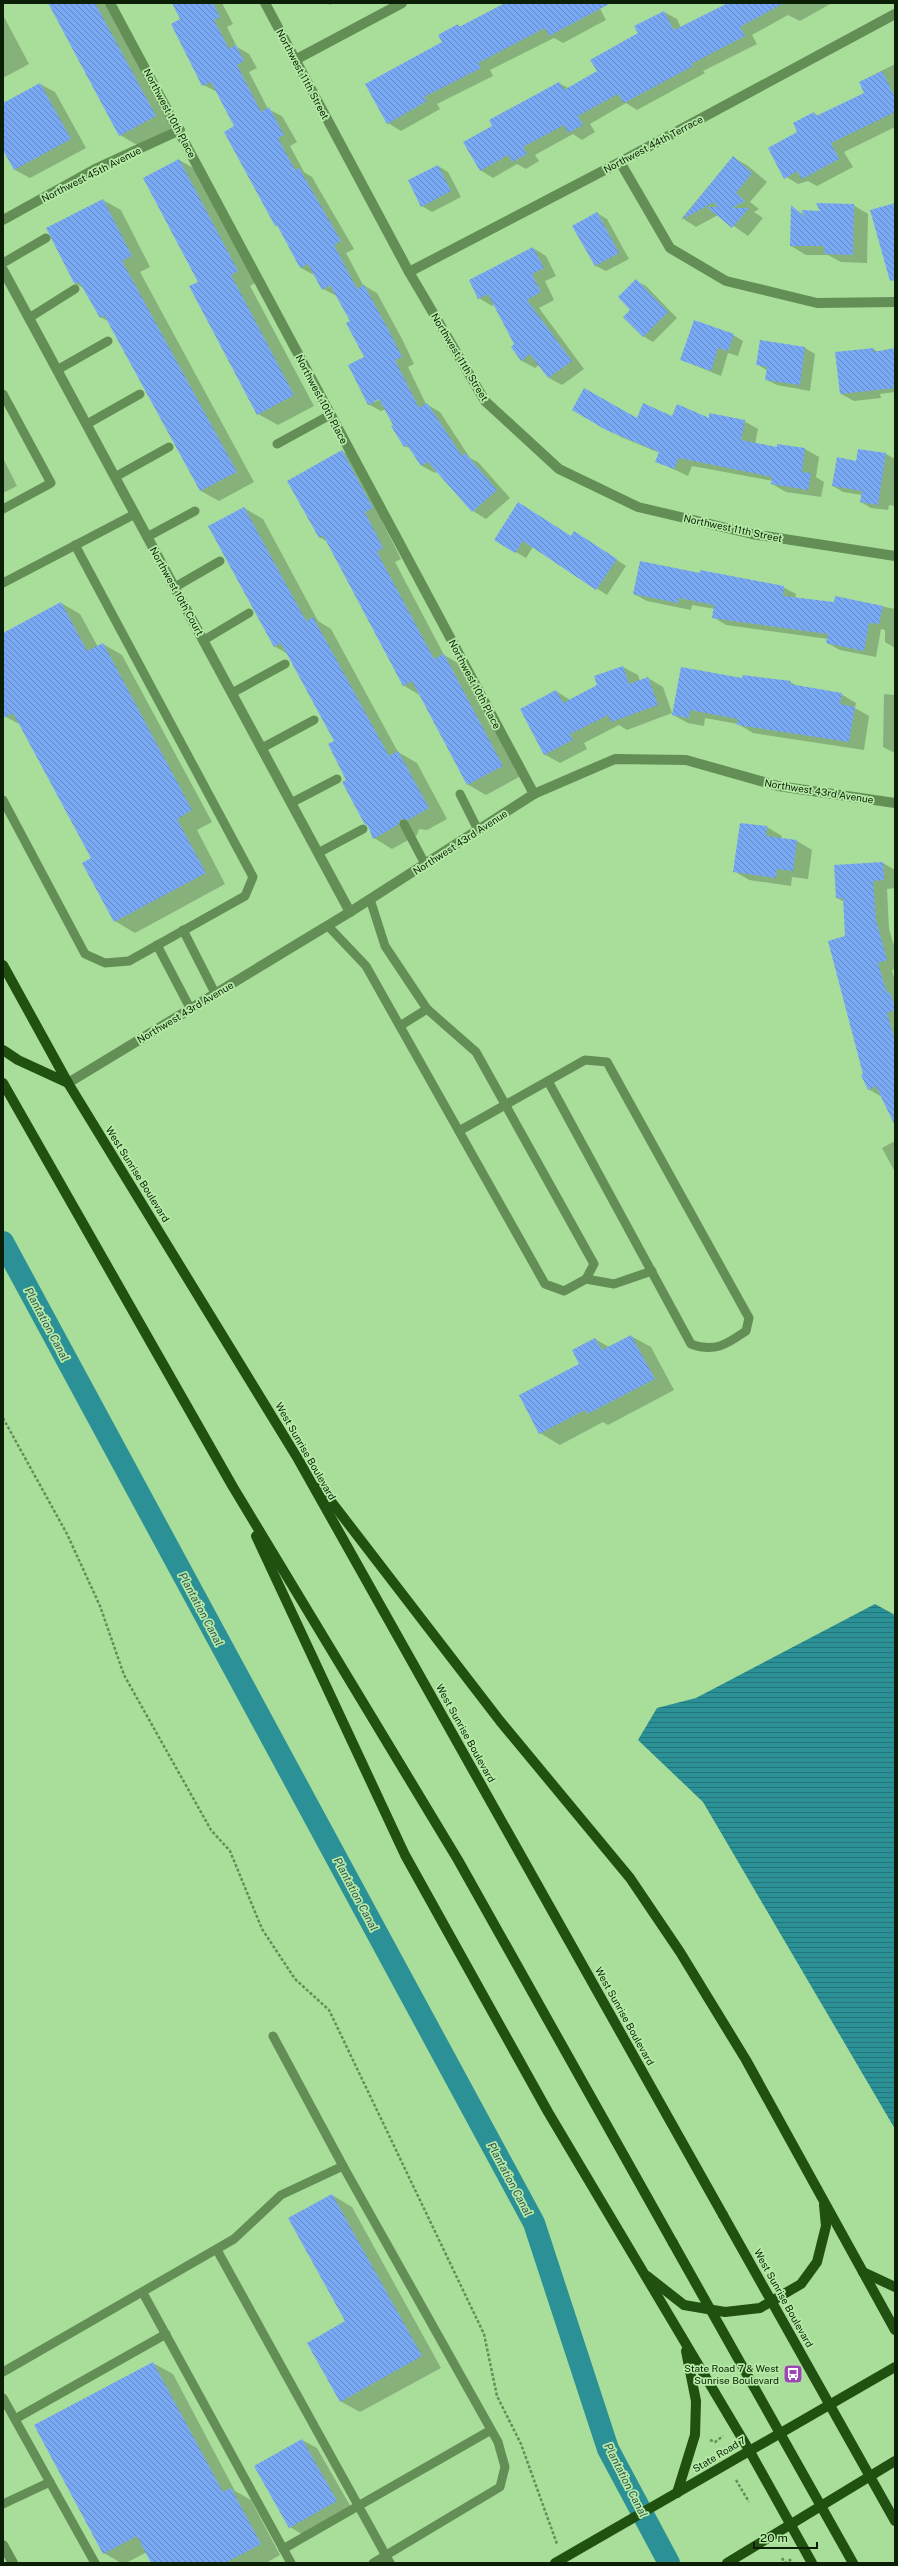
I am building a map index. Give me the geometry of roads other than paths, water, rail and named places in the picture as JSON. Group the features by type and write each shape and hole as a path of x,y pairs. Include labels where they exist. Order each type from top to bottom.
{"main road":[{"name":"West Sunrise Boulevard","path":"3,965 68,1083 298,1459 895,2521"},
{"path":"3,1050 18,1060 68,1083"},
{"path":"3,1083 233,1487 458,1860 853,2563"},
{"path":"298,1459 500,1721 630,1878 680,1952 746,2060 895,2330"},
{"path":"233,1487 405,1855 548,2112 749,2450 812,2563"},
{"path":"643,2272 684,2304 725,2312 760,2308 801,2284 817,2262 826,2226 824,2201"},
{"path":"863,2272 895,2287"},
{"path":"677,2493 695,2435 696,2401 684,2343"},
{"name":"State Road 7","path":"559,2561 895,2367"},
{"path":"727,2563 895,2461"}],"street":[{"name":"Northwest 10th Place","path":"110,3 180,130 330,415 534,794"},
{"name":"Northwest 11th Street","path":"265,3 409,272 485,401 559,469 638,507 752,534 895,556"},
{"path":"296,60 402,3"},
{"name":"Northwest 44th Terrace","path":"409,272 620,162 895,14"},
{"name":"Northwest 45th Avenue","path":"3,220 95,170 180,130"},
{"path":"620,162 670,248 726,281 817,303 895,302"},
{"name":"Northwest 10th Court","path":"3,270 350,912"},
{"name":"Northwest 43rd Avenue","path":"68,1083 328,926 534,794 615,759 686,760 778,786 895,803"},
{"path":"3,2545 13,2563"}],"lane":[{"path":"3,263 46,238"},
{"path":"29,318 75,289"},
{"path":"57,370 108,341"},
{"path":"3,394 52,483 3,509"},
{"path":"87,424 140,394"},
{"path":"277,444 330,415"},
{"path":"115,477 169,447"},
{"path":"147,537 195,511"},
{"path":"3,583 135,514"},
{"path":"3,800 85,954 106,963 129,960 245,896 253,877 75,545"},
{"path":"175,587 220,561"},
{"path":"204,640 249,613"},
{"path":"232,693 285,664"},
{"path":"262,748 314,720"},
{"path":"291,803 337,779"},
{"path":"460,794 478,830"},
{"path":"404,824 425,864"},
{"path":"318,854 363,829"},
{"path":"328,926 366,966 545,1284 564,1291 586,1279 594,1264 476,1052 427,1009 384,946 370,899"},
{"path":"183,930 215,993"},
{"path":"157,945 190,1008"},
{"path":"400,1026 427,1009"},
{"path":"459,1131 585,1060 607,1062 749,1318 746,1331 723,1346 703,1348 691,1344 548,1081"},
{"path":"586,1279 614,1284 652,1272"},
{"path":"273,2036 343,2166 498,2442 505,2467 500,2487 388,2559 373,2563"},
{"path":"3,2372 144,2293 217,2250 234,2239 281,2195 343,2166"},
{"path":"217,2250 388,2559"},
{"path":"144,2293 291,2563"},
{"path":"15,2419 166,2334"},
{"path":"3,2398 95,2563"},
{"path":"283,2549 491,2430"},
{"path":"3,2504 50,2482"}],"water":[{"path":"875,1604 895,1615 895,2129 703,1802 638,1740 657,1708 696,1698"}],"waterway":[{"name":"Plantation Canal","path":"3,1242 534,2223 608,2449 669,2563"}],"place":[{"name":"State Road 7 & West Sunrise Boulevard","path":"793,2374"}]}
